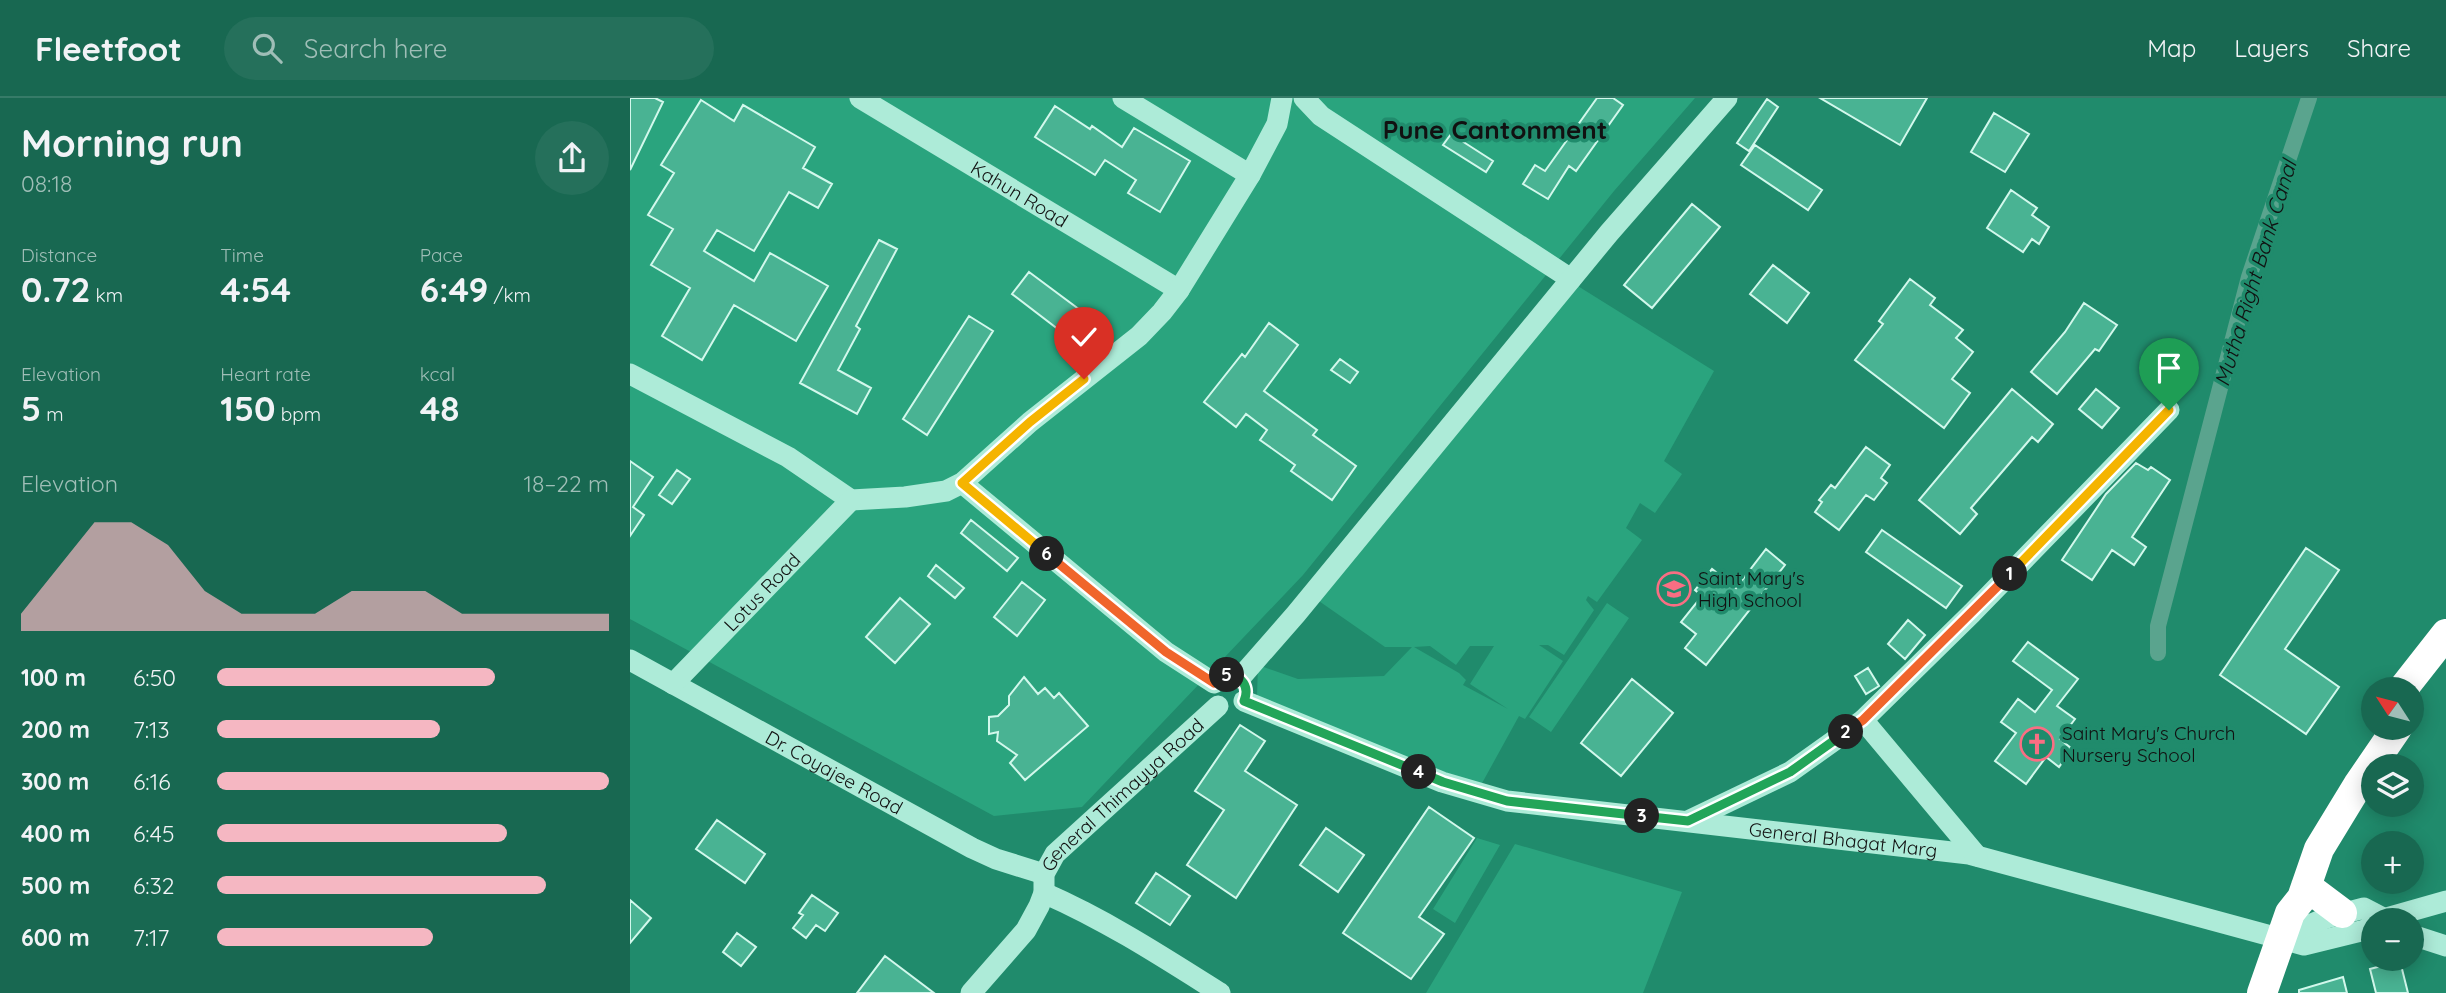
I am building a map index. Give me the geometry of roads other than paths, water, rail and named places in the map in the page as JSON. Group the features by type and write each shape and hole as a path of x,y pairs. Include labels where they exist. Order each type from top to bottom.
{"highway":[{"path":"2412,677 2446,634"},
{"path":"2424,692 2446,664"},
{"path":"2285,925 2285,892 2303,840 2366,740"},
{"path":"2262,993 2285,925 2302,898 2312,867 2328,833 2389,740"},
{"path":"2306,886 2342,914"}],"street":[{"name":"Kahun Road","path":"860,98 1179,290"},
{"path":"1124,98 1251,175"},
{"path":"630,374 788,457 850,500 905,497 946,491 962,483 1030,422 1139,337 1179,290 1251,175 1277,124 1282,98"},
{"path":"1240,678 1296,614 1642,194 1727,98"},
{"path":"1277,124 1307,101 1321,116 1571,279"},
{"path":"1688,821 1790,772 1863,720 1972,613 2169,410"},
{"path":"962,483 1166,652 1214,683"},
{"name":"Lotus Road","path":"673,684 850,500"},
{"name":"Dr. Coyajee Road","path":"630,660 972,848 1044,883 1074,906 1220,993"},
{"path":"1226,675 1240,678 1247,691 1244,701 1233,710 1218,706 1212,698 1214,683 1226,675"},
{"name":"General Bhagat Marg","path":"1244,701 1443,782 1507,801 1977,856 2285,925 2304,945 2361,931"},
{"name":"General Thimayya Road","path":"971,993 1026,930 1055,854 1218,706"},
{"path":"1863,720 1977,856"},
{"name":"General Bhagat Marg","path":"2423,908 2446,901"},
{"path":"2285,925 2361,909"},
{"path":"2424,939 2446,946"}],"waterway":[{"name":"Mutha Right Bank Canal","path":"2158,653 2158,626 2249,277 2309,98"}],"place":[{"name":"Saint Mary's High School","path":"1674,589"},
{"name":"Saint Mary's Church Nursery School","path":"2037,744"}],"district":[{"name":"Pune Cantonment","path":"1495,129"}]}
